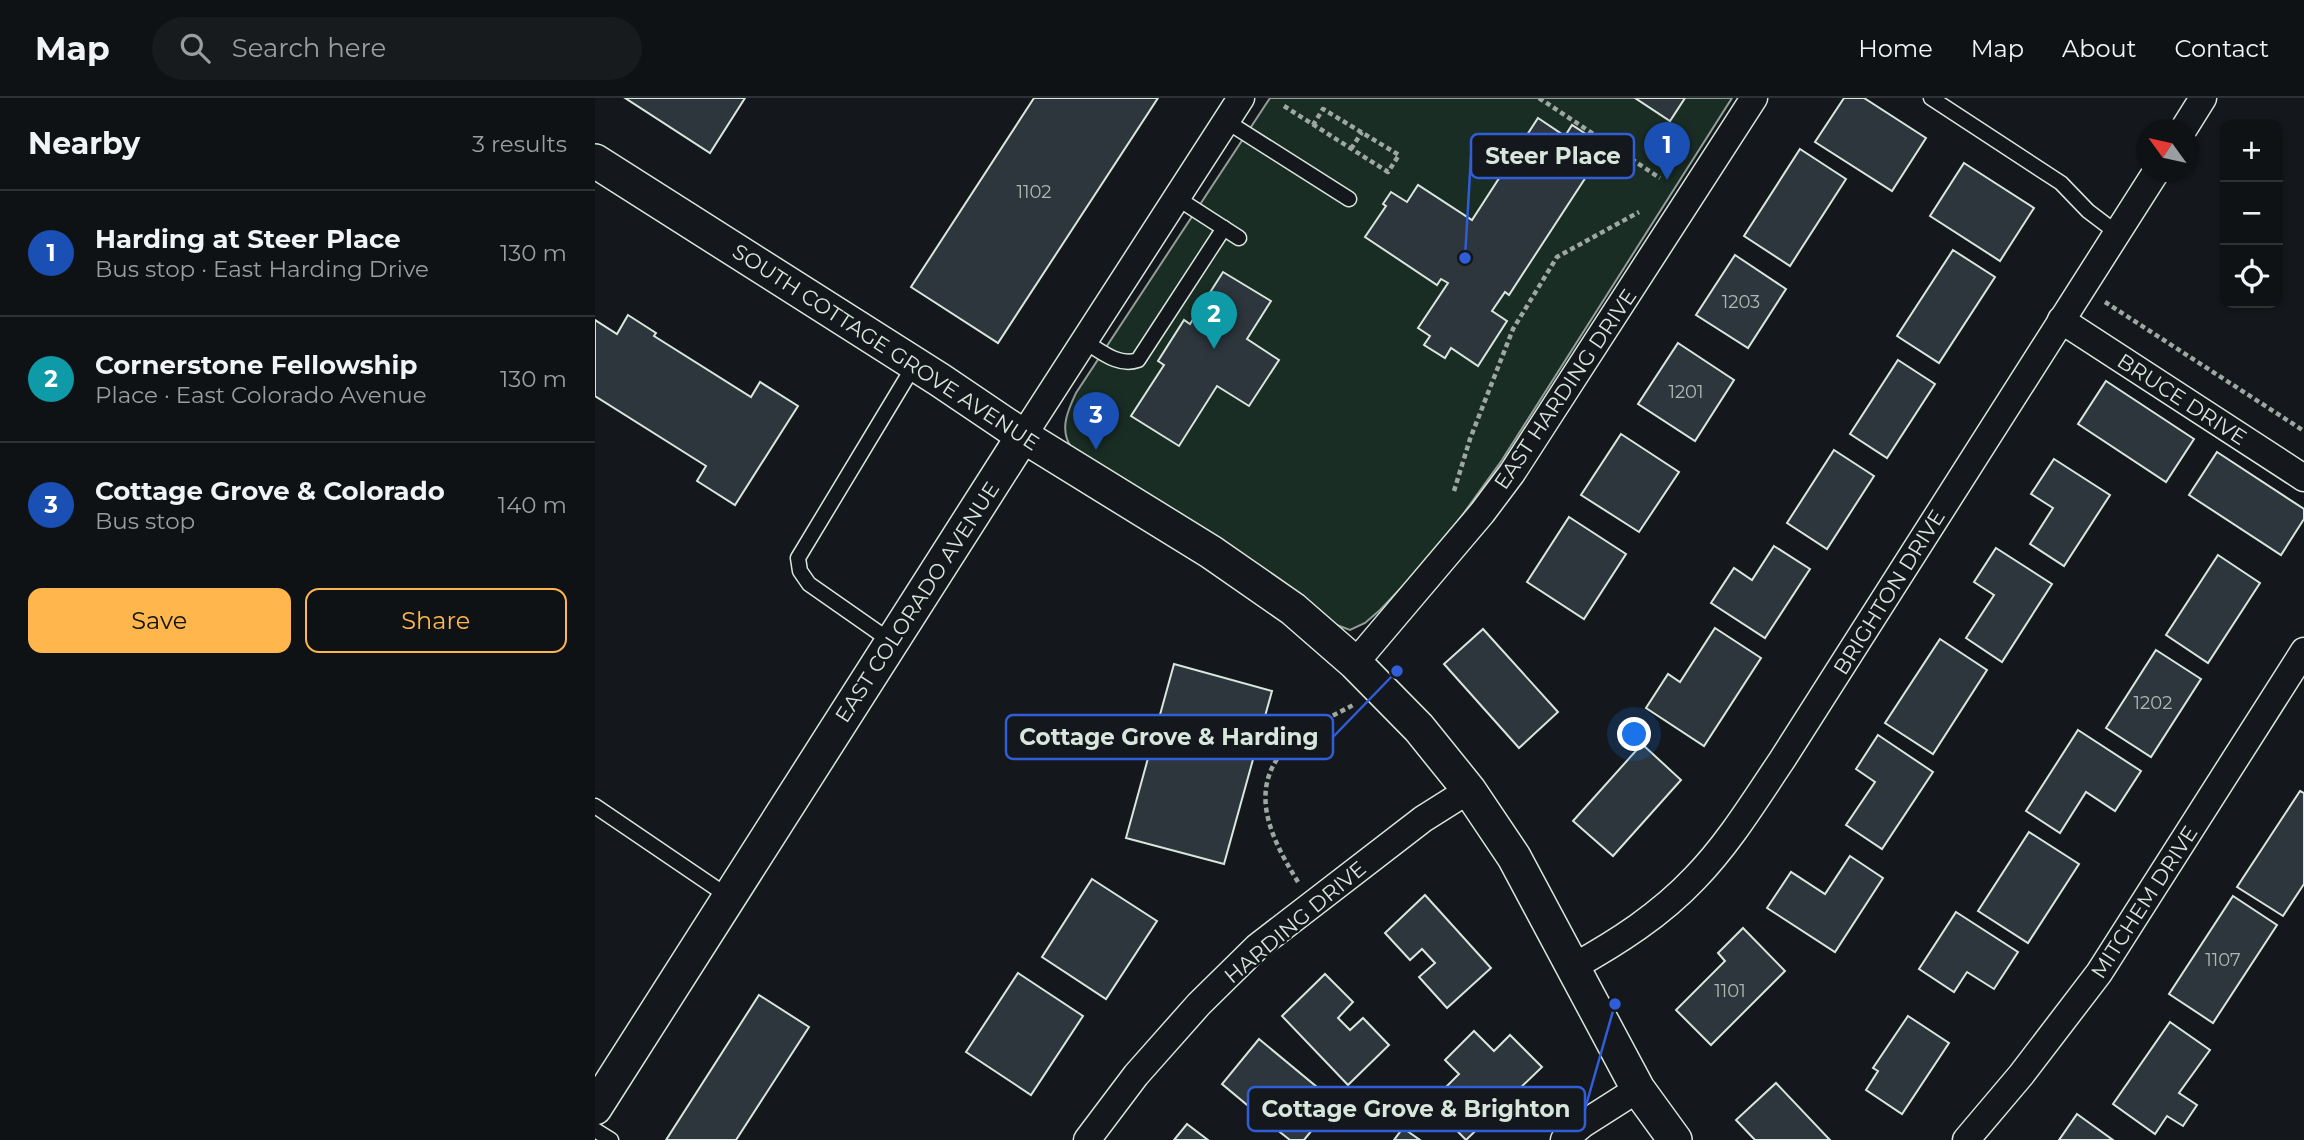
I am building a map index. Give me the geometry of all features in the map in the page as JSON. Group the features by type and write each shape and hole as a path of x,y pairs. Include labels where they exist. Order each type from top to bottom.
{"street":[{"name":"EAST COLORADO AVENUE","path":"595,1108 1241,98"},
{"name":"EAST HARDING DRIVE","path":"1355,663 1482,513 1512,473 1754,98"},
{"path":"2190,119 2203,98"},
{"name":"SOUTH COTTAGE GROVE AVENUE","path":"595,161 915,364 1023,436 1211,552 1293,609 1355,663 1419,728 1469,790 1514,857 1638,1089 1675,1140"},
{"name":"BRIGHTON DRIVE","path":"1573,967 1613,945 1654,916 1695,878 1728,839 1783,760 2150,182"},
{"name":"BRUCE DRIVE","path":"2061,320 2304,478"},
{"name":"MITCHEM DRIVE","path":"1966,1140 2021,1075 2099,973 2304,651"},
{"name":"HARDING DRIVE","path":"1087,1140 1136,1075 1199,1004 1257,947 1423,819 1469,790"},
{"path":"1564,1140 1583,1124 1638,1089"}],"lane":[{"path":"1931,98 2061,183 2088,211 2117,233"},
{"path":"1226,121 1349,199"},
{"path":"1177,198 1239,238"},
{"path":"1084,341 1119,361 1128,363 1138,360 1224,228"},
{"path":"892,642 809,584 800,571 798,558 915,364"},
{"path":"595,806 729,897"},
{"path":"595,1129 611,1140"}],"path":[{"path":"1539,98 1660,178"},
{"path":"1284,107 1388,172 1399,155 1323,109 1313,125"},
{"path":"1351,149 1362,132"},
{"path":"1454,491 1469,439 1513,330 1557,257 1639,212"},
{"path":"2083,287 2304,430"},
{"path":"1313,902 1273,839 1265,798 1269,777 1279,757 1296,738 1379,688"}],"green space":[{"path":"1270,98 1732,98 1502,460 1438,549 1380,610 1365,623 1350,630 1334,624 1071,447 1067,440 1065,426 1076,393"}],"building":[{"path":"625,98 745,98 710,153"},
{"path":"1034,98 1158,98 998,343 911,287"},
{"path":"1635,98 1685,98 1670,121"},
{"path":"1844,98 1864,98 1926,138 1892,191 1815,142"},
{"path":"1538,118 1565,136 1572,125 1595,140 1588,150 1599,157 1509,295 1505,292 1492,311 1507,321 1478,366 1451,348 1445,358 1424,345 1430,336 1418,328 1448,283 1441,279 1437,285 1365,237 1386,206 1383,204 1391,192 1407,202 1418,185 1472,220"},
{"path":"1800,149 1846,179 1790,266 1744,236"},
{"path":"1964,163 2034,208 2000,261 1930,216"},
{"path":"1953,250 1995,277 1939,363 1897,336"},
{"path":"1735,255 1786,289 1748,348 1696,315"},
{"path":"1223,272 1271,301 1247,339 1279,360 1249,406 1217,386 1179,446 1131,416 1164,365 1158,361 1184,320 1190,324"},
{"path":"628,315 656,333 654,336 751,397 760,382 798,406 735,505 697,481 706,466 595,396 595,320 617,334"},
{"path":"1678,343 1734,380 1695,441 1638,404"},
{"path":"1898,360 1935,384 1887,458 1850,434"},
{"path":"2106,381 2194,439 2166,482 2078,424"},
{"path":"1621,434 1679,472 1639,532 1581,495"},
{"path":"1834,450 1874,476 1827,549 1787,523"},
{"path":"2217,452 2304,509 2304,519 2281,555 2189,495"},
{"path":"2054,459 2110,495 2064,566 2030,544 2053,508 2031,494"},
{"path":"1569,517 1626,554 1584,619 1527,582"},
{"path":"1774,546 1810,569 1765,638 1711,603 1734,568 1752,580"},
{"path":"1996,548 2052,584 2002,662 1966,638 1994,595 1974,582"},
{"path":"2218,555 2260,583 2208,663 2166,635"},
{"path":"1715,628 1761,658 1704,746 1646,708 1668,674 1680,682"},
{"path":"1483,629 1558,712 1519,748 1444,664"},
{"path":"1940,639 1987,670 1933,754 1885,723"},
{"path":"2156,650 2201,679 2151,757 2106,728"},
{"path":"1174,664 1272,691 1224,864 1126,838"},
{"path":"2078,730 2141,771 2115,811 2086,792 2060,833 2026,811"},
{"path":"1878,735 1933,772 1882,849 1846,825 1875,782 1856,769"},
{"path":"1642,744 1681,780 1613,856 1573,821"},
{"path":"2300,791 2304,793 2304,884 2283,916 2237,887"},
{"path":"2029,832 2079,864 2028,943 1978,911"},
{"path":"1850,856 1883,878 1835,952 1767,908 1791,872 1825,894"},
{"path":"1092,879 1157,921 1106,999 1042,957"},
{"path":"1425,895 1491,968 1447,1008 1419,977 1435,963 1422,949 1410,960 1385,933"},
{"path":"2233,896 2277,925 2213,1023 2169,994"},
{"path":"1956,912 2018,952 1994,989 1967,972 1954,992 1919,969"},
{"path":"1743,928 1785,971 1711,1045 1676,1010 1725,961 1718,953"},
{"path":"1018,973 1083,1016 1031,1095 966,1052"},
{"path":"1325,974 1353,1002 1338,1018 1350,1030 1363,1018 1389,1045 1348,1085 1282,1016"},
{"path":"759,995 809,1027 736,1140 666,1140"},
{"path":"1908,1016 1949,1043 1902,1114 1866,1090 1878,1071 1873,1068"},
{"path":"2170,1022 2210,1050 2179,1093 2197,1105 2183,1126 2167,1116 2155,1134 2113,1104"},
{"path":"1474,1031 1494,1051 1510,1035 1542,1067 1466,1140 1430,1103 1459,1074 1445,1060"},
{"path":"1259,1039 1335,1102 1304,1140 1290,1140 1266,1121 1279,1104 1265,1093 1252,1109 1222,1084"},
{"path":"1776,1083 1830,1140 1755,1140 1736,1120"},
{"path":"2077,1114 2113,1140 2059,1140"},
{"path":"1187,1124 1208,1140 1174,1140"},
{"path":"1403,1128 1420,1140 1394,1140"}],"place":[{"name":"Harding at Steer Place","path":"1667,180"},
{"name":"Steer Place","path":"1465,258"},
{"name":"Cornerstone Fellowship","path":"1214,349"},
{"name":"Cottage Grove & Colorado","path":"1096,450"},
{"name":"Cottage Grove & Harding","path":"1397,671"},
{"name":"Cottage Grove & Brighton","path":"1615,1004"}]}
